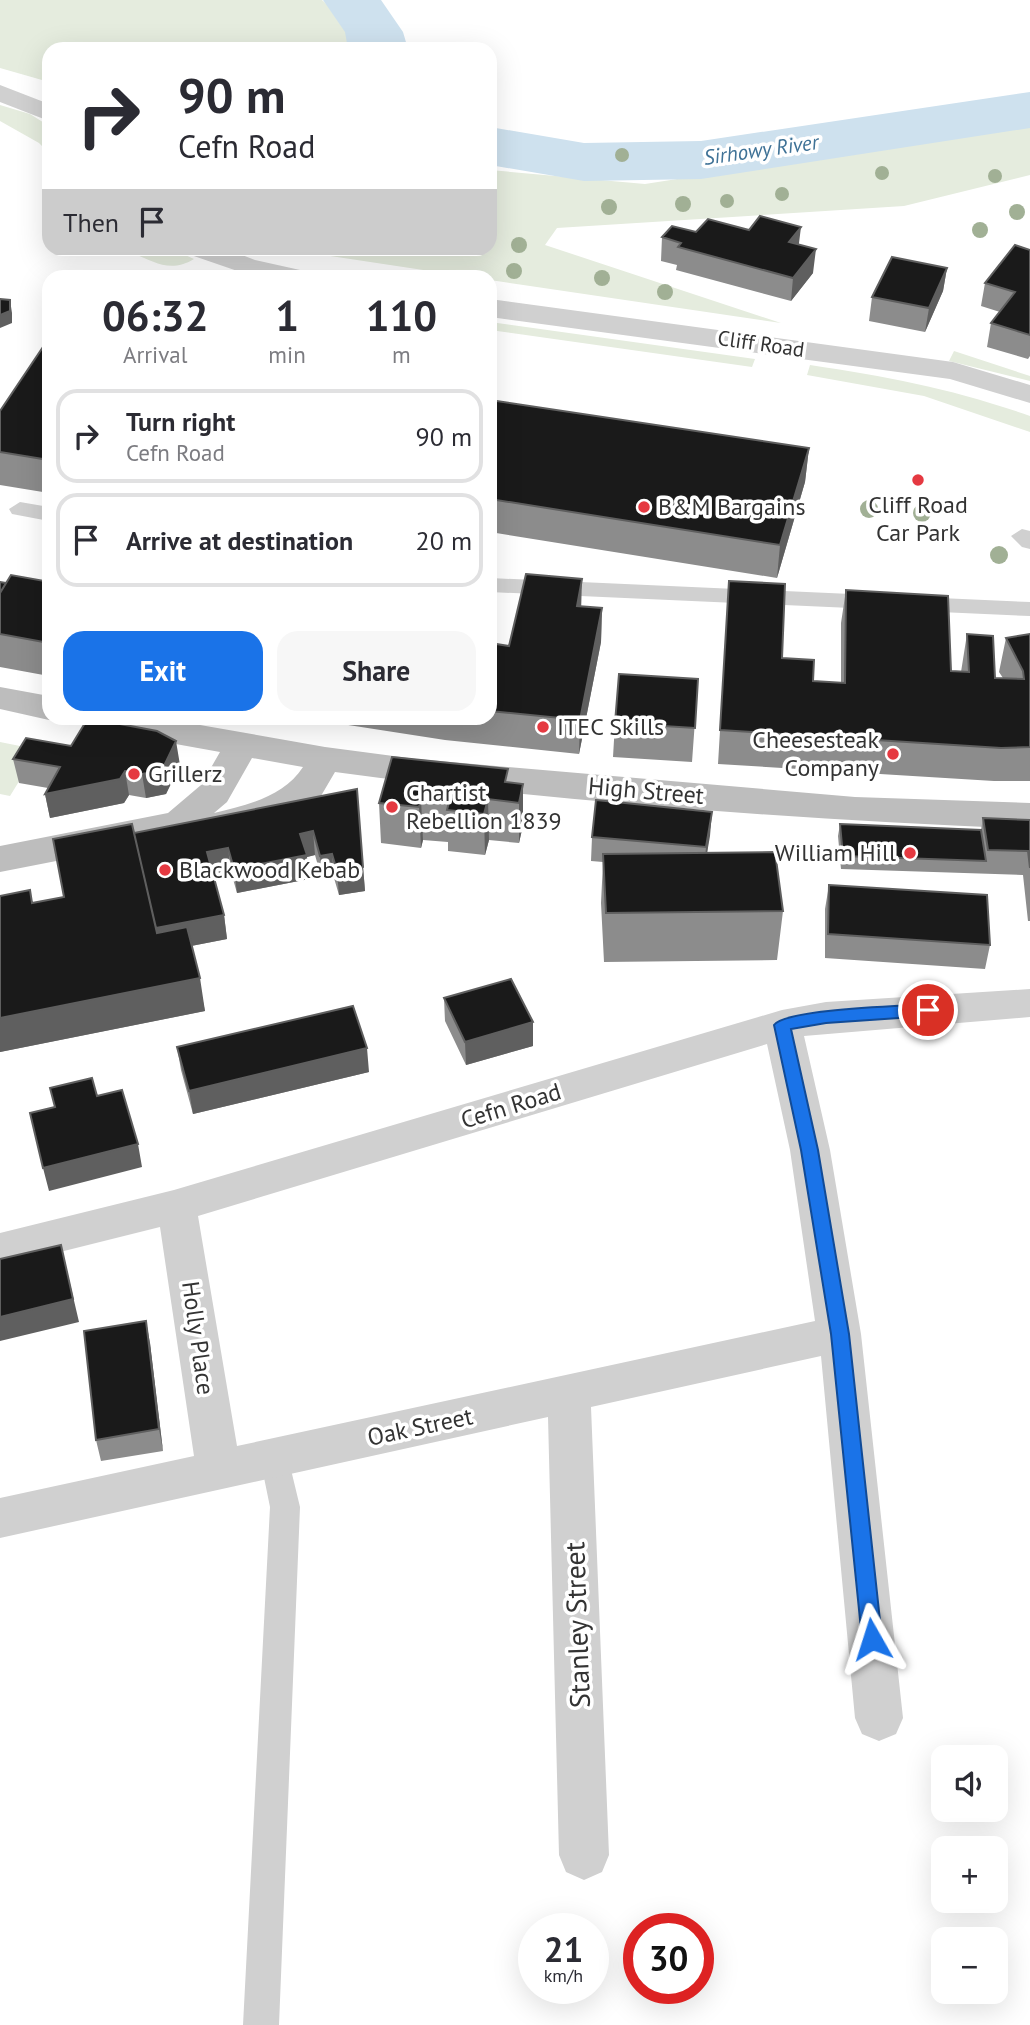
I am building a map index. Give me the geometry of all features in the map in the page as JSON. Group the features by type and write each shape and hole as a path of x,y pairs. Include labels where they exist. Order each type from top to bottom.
{"main road":[{"path":"0,698 42,707"},
{"name":"High Street","path":"137,725 324,759 416,771 841,808 1030,816"},
{"path":"179,824 214,793 242,744"},
{"path":"0,859 179,824 199,830 261,813 305,792 324,759"}],"street":[{"path":"0,93 42,110"},
{"path":"219,256 261,270"},
{"name":"Cliff Road","path":"497,308 953,371 1030,394"},
{"name":"Cefn Road","path":"0,1250 174,1207 782,1025 826,1017 1030,1003"},
{"path":"782,1025 810,1150 840,1334 849,1399 880,1718"},
{"name":"Holly Place","path":"174,1207 181,1226 218,1470"},
{"name":"Oak Street","path":"0,1518 840,1334"},
{"name":"Stanley Street","path":"569,1395 584,1855"}],"lane":[{"path":"20,509 42,513"},
{"path":"497,585 1030,609"},
{"path":"261,2025 285,1507 275,1458"}],"shaded area":[{"path":"0,0 322,0 354,29 356,42 42,42 42,80 0,68"},
{"path":"0,105 30,114 42,122 42,146 39,143 0,121"},
{"path":"1030,124 1030,175 904,206 557,228 545,245 781,323 497,281 497,270 423,270 330,256 497,256 497,171 645,184"},
{"path":"138,256 187,256 194,259 174,266"},
{"path":"497,323 755,359 752,367 497,331"},
{"path":"954,351 1030,376 1030,381 949,361"},
{"path":"810,365 867,374 974,398 1030,416 1030,432 924,396 807,375"},
{"path":"78,740 92,742 31,762 10,796 0,794 0,742 55,753"}],"building":[{"path":"760,216 801,227 789,242 816,249 793,278 678,247 681,243 662,237 672,226 696,232 708,219 749,230"},
{"path":"1015,245 1030,250 1030,335 991,323 1015,292 985,283"},
{"path":"892,257 947,268 929,308 872,297"},
{"path":"0,299 10,300 10,311 0,315"},
{"path":"42,348 42,459 0,452 0,411"},
{"name":"B&M Bargains","path":"497,401 809,448 780,545 497,500"},
{"path":"526,574 582,579 577,606 602,608 580,720 497,712 497,644 509,646"},
{"path":"11,575 42,581 42,642 0,634 0,593"},
{"path":"729,581 785,584 782,658 814,660 813,681 845,683 846,590 948,596 951,671 969,672 967,634 993,636 995,678 1024,679 1023,671 1006,638 1030,634 1030,747 1001,748 720,730"},
{"path":"0,582 6,583 0,593"},
{"path":"619,674 698,679 695,728 615,723"},
{"path":"84,725 125,725 157,731 176,741 162,770 142,774 125,771 120,779 45,794 60,767 13,759 26,738 71,746"},
{"path":"392,757 508,769 505,782 523,784 519,803 488,799 484,814 447,810 449,802 421,799 419,807 379,803"},
{"path":"357,789 363,867 337,871 332,854 320,856 313,831 300,834 307,855 234,869 228,848 207,852 224,915 156,928 134,833"},
{"path":"596,800 712,812 706,847 592,837"},
{"path":"983,818 1030,820 1030,868 1028,851 988,850"},
{"path":"132,824 157,933 187,927 200,978 0,1018 0,896 30,890 32,903 64,897 53,839"},
{"path":"840,824 981,830 986,861 843,856"},
{"path":"775,852 783,911 606,913 603,854"},
{"path":"829,885 987,895 990,945 828,934"},
{"path":"511,979 533,1022 465,1042 444,998"},
{"path":"353,1006 367,1048 189,1091 177,1047"},
{"path":"92,1078 97,1096 122,1090 138,1144 43,1168 30,1113 55,1107 50,1088"},
{"path":"61,1245 73,1299 0,1317 0,1259"},
{"path":"146,1321 159,1429 96,1440 84,1331"}],"waterway":[{"name":"Sirhowy River","path":"352,0 374,32 376,42"},
{"name":"Sirhowy River","path":"497,147 584,162 701,160 1030,110"}],"place":[{"name":"Cliff Road Car Park","path":"918,480"},
{"name":"B&M Bargains","path":"644,507"},
{"name":"ITEC Skills","path":"543,727"},
{"name":"Cheesesteak Company","path":"893,754"},
{"name":"Grillerz","path":"134,774"},
{"name":"Chartist Rebellion 1839","path":"392,807"},
{"name":"William Hill","path":"910,853"},
{"name":"Blackwood Kebab","path":"165,870"}],"route":[{"path":"872,1639 849,1399 840,1334 810,1150 782,1025 826,1017 928,1010"}]}
